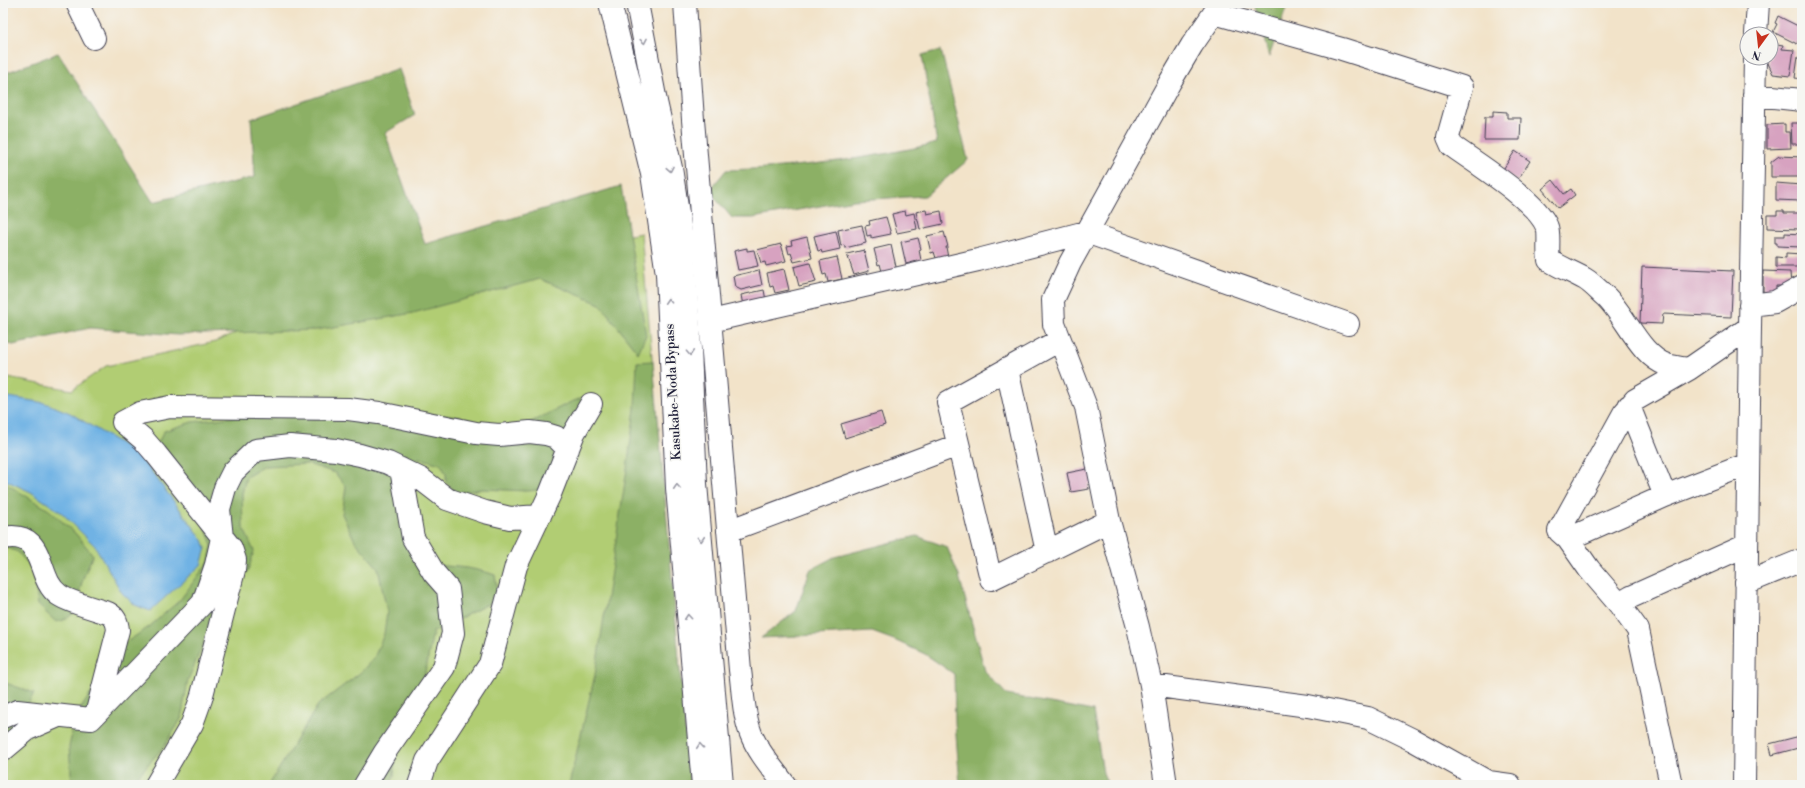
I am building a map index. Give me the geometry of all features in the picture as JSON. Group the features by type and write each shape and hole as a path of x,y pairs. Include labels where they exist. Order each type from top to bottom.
{"main road":[{"path":"77,3 94,38"},
{"name":"Kasukabe-Noda Bypass","path":"610,3 652,174 666,274 677,488 703,785"},
{"name":"Kasukabe-Noda Bypass","path":"637,3 656,102 671,168 682,239 689,327 696,484 722,785"},
{"path":"685,3 693,120 740,670 746,714 751,735 764,757 785,785"},
{"path":"1757,26 1758,3"},
{"path":"1166,785 1151,685 1138,627 1108,521 1086,407 1054,324 1053,300 1086,232 1181,63 1218,8 1462,87 1448,137 1452,146 1507,184 1539,214 1548,230 1547,251 1549,260 1560,268 1586,279 1608,299 1651,355 1666,365 1689,370"},
{"path":"1744,785 1755,66"},
{"path":"1754,95 1802,100"},
{"path":"711,321 978,260 1086,232 1348,324"},
{"path":"1750,305 1775,302 1802,286"},
{"path":"1671,785 1638,630 1619,604 1589,569 1568,539 1559,532 1624,413 1635,400 1689,370 1750,327"},
{"path":"1060,340 948,402 991,579 1108,521"},
{"path":"1008,369 1047,552"},
{"path":"419,785 427,761 490,664 516,566 540,516 574,433 591,404"},
{"path":"1630,406 1665,496"},
{"path":"156,785 192,724 207,677 234,570 234,560 231,548 156,454 143,439 123,422 140,413 170,407 348,409 379,413 476,433 499,435 530,432 546,434 556,437 568,450"},
{"path":"728,530 958,445"},
{"path":"3,717 17,711 91,719 203,603 216,565 222,538 220,509 225,488 233,472 256,450 290,446 336,450 388,462 421,479 447,499 485,512 510,518 540,516"},
{"path":"1568,539 1665,496 1748,464"},
{"path":"365,785 385,752 444,667 453,633 448,589 434,573 413,538 401,469"},
{"path":"3,538 20,537 33,547 42,563 50,588 59,596 108,613 115,617 118,623 118,630 95,715"},
{"path":"1619,604 1631,597 1747,545"},
{"path":"1746,583 1802,560"},
{"path":"1151,685 1308,706 1368,718 1414,740 1488,782 1510,785"},
{"path":"3,750 28,729 56,716"}],"green space":[{"path":"1254,3 1288,3 1269,57"},
{"path":"941,50 968,160 925,196 854,200 753,218 732,218 709,191 726,170 832,162 885,154 937,143 922,55"},
{"path":"58,53 153,202 255,177 251,119 399,69 415,115 385,133 425,244 621,186 646,335 638,353 600,304 540,279 413,313 317,330 178,335 90,328 13,345 3,342 3,74"},
{"path":"641,233 690,785 3,785 3,377 72,390 106,366 215,342 340,289"},
{"path":"653,361 690,785 569,785 595,675 627,469 635,409 637,362"},
{"path":"585,397 546,489 528,491 482,489 457,493 446,482 446,474 441,464 419,458 413,461 396,479 419,565 467,568 495,575 498,597 492,602 433,632 424,678 397,723 394,776 389,785 269,785 318,705 360,673 374,658 384,634 387,612 378,568 355,541 342,514 346,487 335,473 308,464 265,466 246,477 242,494 243,527 254,551 248,571 237,580 212,623 188,680 181,719 166,744 130,785 72,785 69,747 73,729 81,708 125,643 149,627 180,600 209,561 212,545 203,522 158,443 164,431 192,422 264,413 427,414 460,417 490,427 519,428 571,402"},
{"path":"3,482 49,510 75,533 93,555 82,582 77,611 64,620 56,622 38,605 33,570 18,552 3,546"},
{"path":"917,536 947,547 959,576 985,671 1007,695 1093,711 1103,773 1108,785 960,785 955,723 954,674 925,654 872,632 761,638 796,611 810,570 834,557"},
{"path":"3,682 34,693 14,731 3,743"}],"water":[{"path":"3,396 45,403 70,413 134,452 151,471 203,540 206,548 201,565 150,611 135,605 122,593 95,546 62,513 31,492 3,479"}],"building":[{"path":"1778,16 1802,28 1802,33 1797,44 1779,35 1779,26 1776,26 1777,24 1775,23"},
{"path":"1779,44 1783,45 1782,49 1794,50 1790,76 1773,74 1769,66 1779,66"},
{"path":"1798,57 1802,57 1802,79 1795,78"},
{"path":"1493,111 1507,112 1507,118 1521,118 1520,140 1484,140 1485,117 1493,117"},
{"path":"1791,123 1802,123 1802,144 1792,144"},
{"path":"1785,124 1785,132 1790,132 1791,148 1767,149 1767,125"},
{"path":"1515,151 1530,161 1517,181 1502,171"},
{"path":"1779,156 1802,157 1802,177 1771,177 1771,162"},
{"path":"1553,180 1564,194 1571,189 1575,195 1558,208 1542,189"},
{"path":"1776,183 1801,185 1801,201 1776,200"},
{"path":"926,210 927,214 941,211 943,224 920,229 916,212"},
{"path":"905,211 906,215 914,213 917,229 897,233 892,214"},
{"path":"1777,211 1784,211 1784,213 1800,213 1800,229 1767,228 1767,215 1777,215"},
{"path":"886,217 891,234 871,238 871,235 867,236 865,226 870,225 869,221"},
{"path":"862,225 866,243 845,248 844,245 841,246 838,230"},
{"path":"836,231 840,249 822,253 821,250 818,251 814,236"},
{"path":"944,232 948,247 946,247 948,258 937,261 934,252 931,253 927,236"},
{"path":"1785,233 1802,234 1802,247 1777,246 1777,243 1775,243 1775,236 1785,236"},
{"path":"807,237 812,258 794,262 791,253 789,254 787,246 792,245 791,241"},
{"path":"918,238 921,249 919,250 921,260 906,264 901,242"},
{"path":"781,244 786,261 766,266 765,262 761,263 757,250"},
{"path":"891,245 897,271 883,275 880,264 878,265 874,249"},
{"path":"747,248 747,251 754,250 758,266 738,270 734,251"},
{"path":"864,250 869,271 854,275 847,254"},
{"path":"1786,253 1802,254 1802,267 1776,267 1776,257 1786,258"},
{"path":"837,257 842,279 828,282 826,274 823,275 820,261"},
{"path":"810,263 816,282 799,286 794,267"},
{"path":"1642,267 1733,271 1731,317 1663,314 1662,324 1640,323"},
{"path":"784,269 789,290 775,293 773,286 770,287 767,273"},
{"path":"759,270 762,285 741,290 735,287 733,276"},
{"path":"1763,271 1790,272 1791,286 1776,286 1776,292 1763,292"},
{"path":"764,290 767,306 744,311 741,295"},
{"path":"881,412 885,425 845,438 841,424"},
{"path":"1092,468 1095,483 1088,484 1089,489 1071,492 1067,473"},
{"path":"1800,736 1802,747 1772,755 1769,744"}]}
